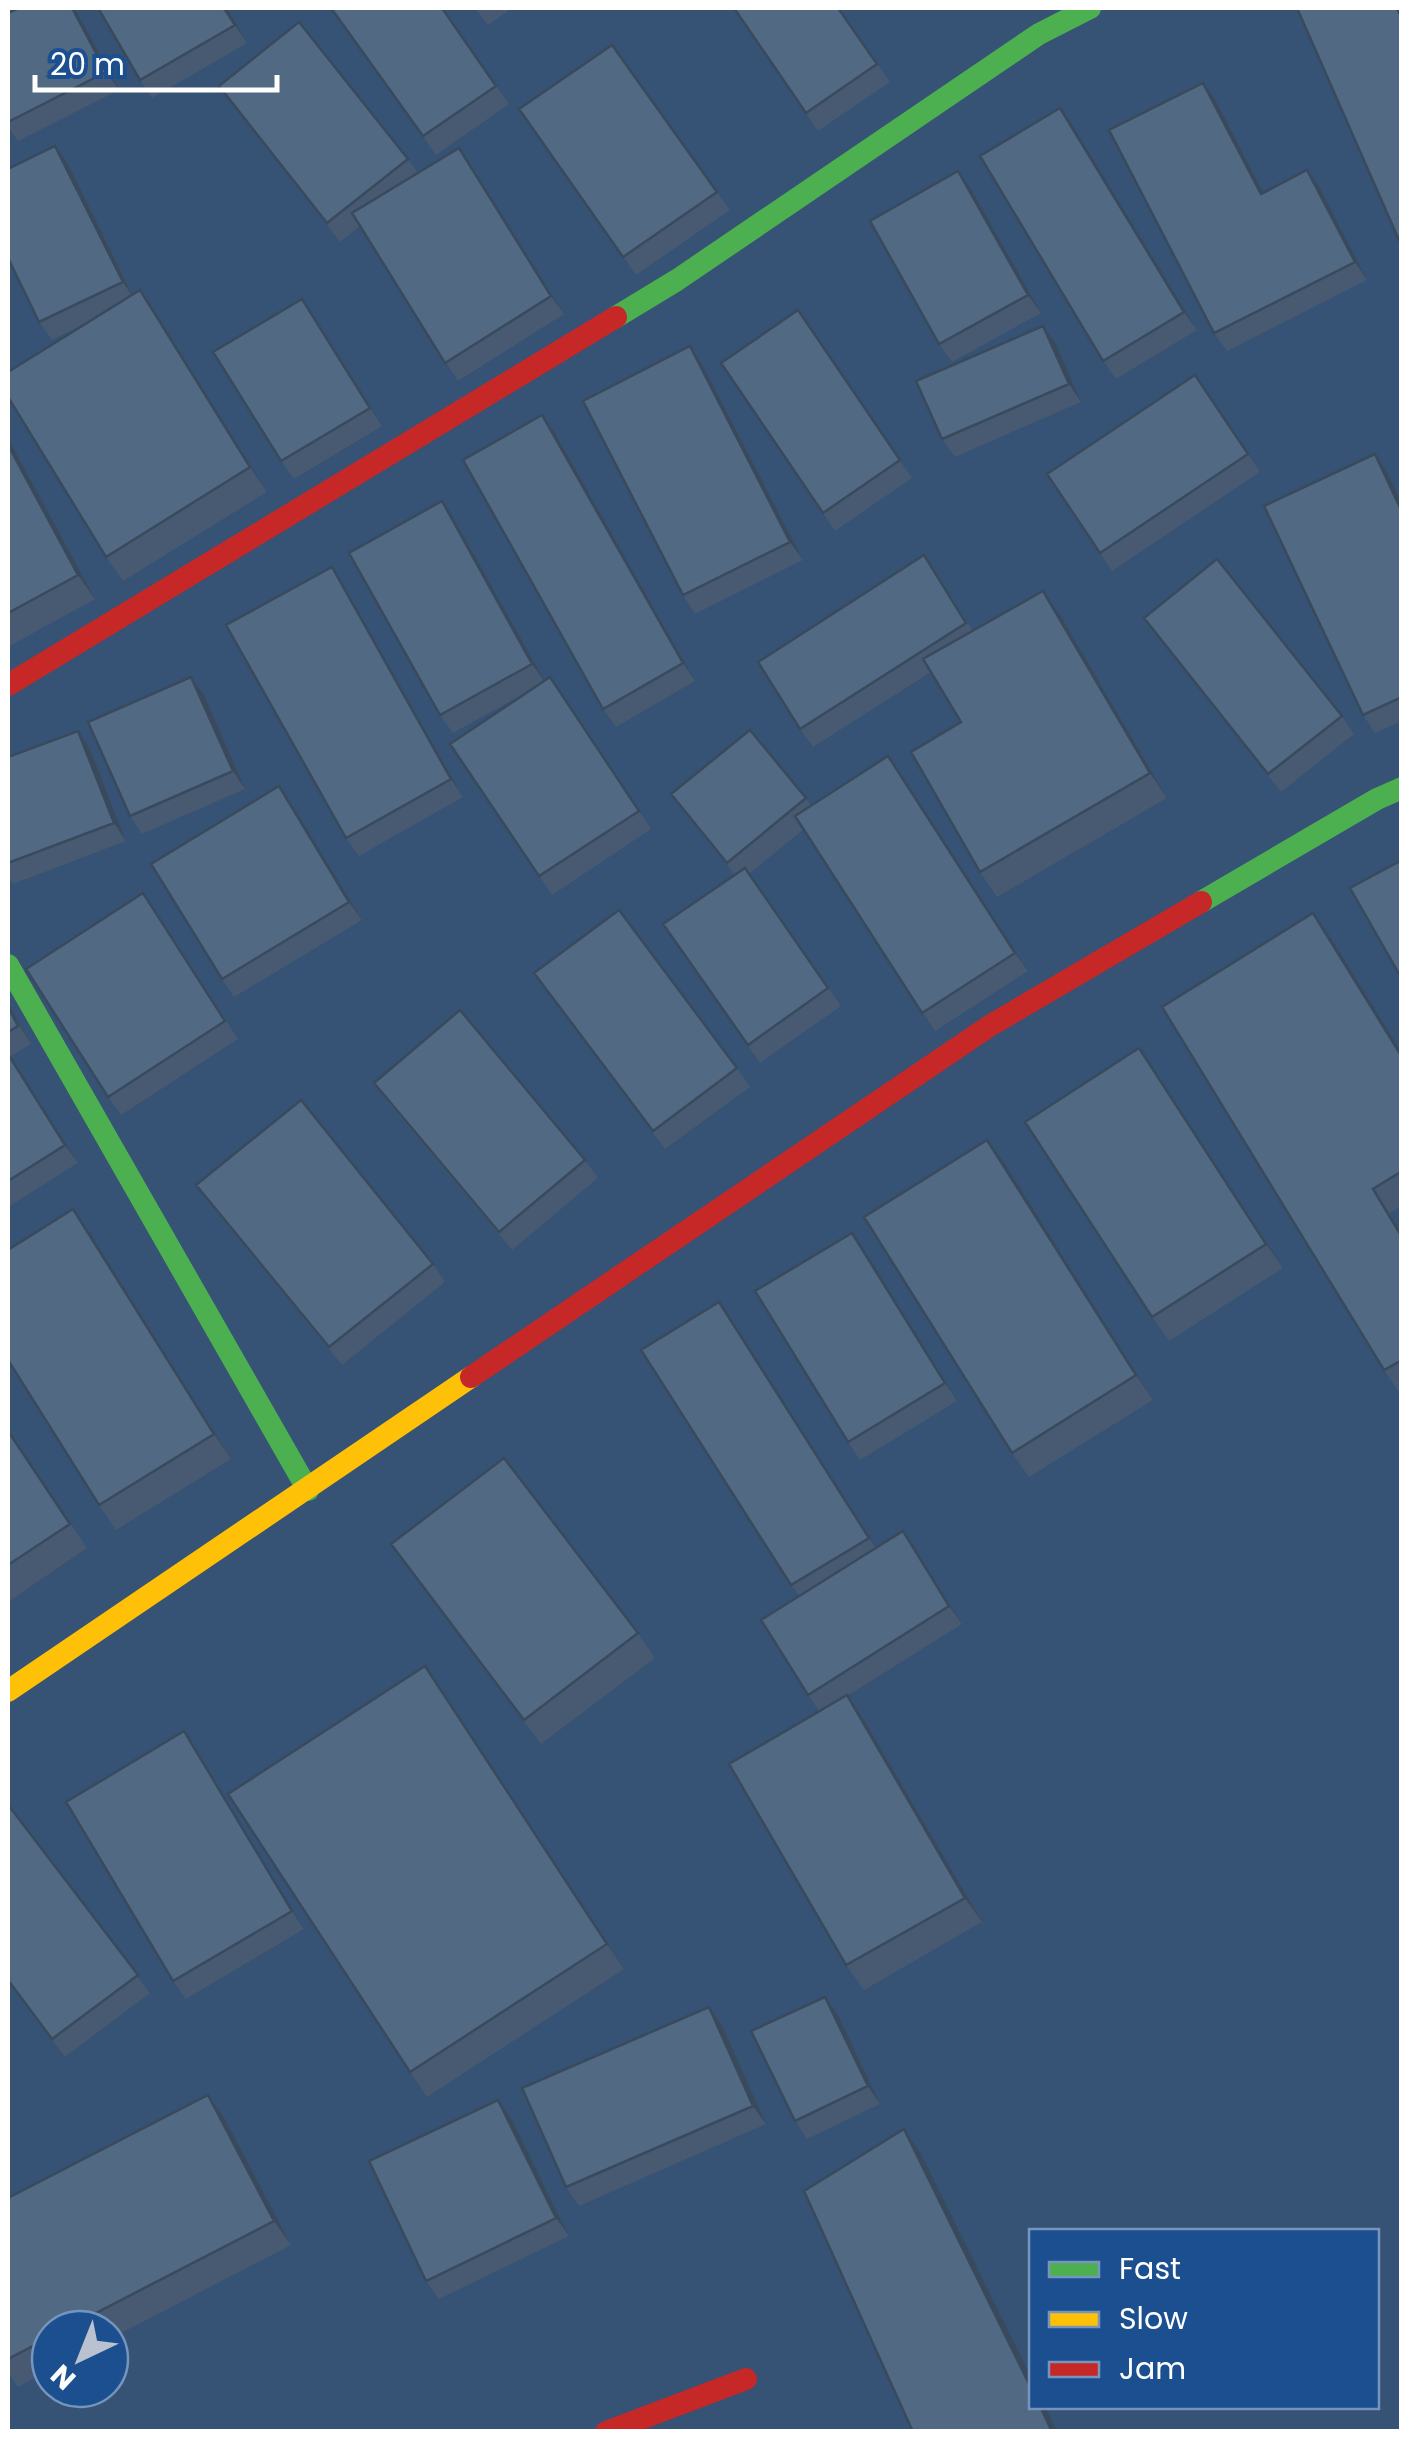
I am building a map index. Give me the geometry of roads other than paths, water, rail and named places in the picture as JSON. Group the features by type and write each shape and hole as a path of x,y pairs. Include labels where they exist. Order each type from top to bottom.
{"street":[{"path":"8,685 677,280 1038,34 1090,8"},
{"path":"8,1692 990,1024 1402,788"},
{"path":"8,965 308,1490"},
{"path":"606,2432 746,2380"}]}
